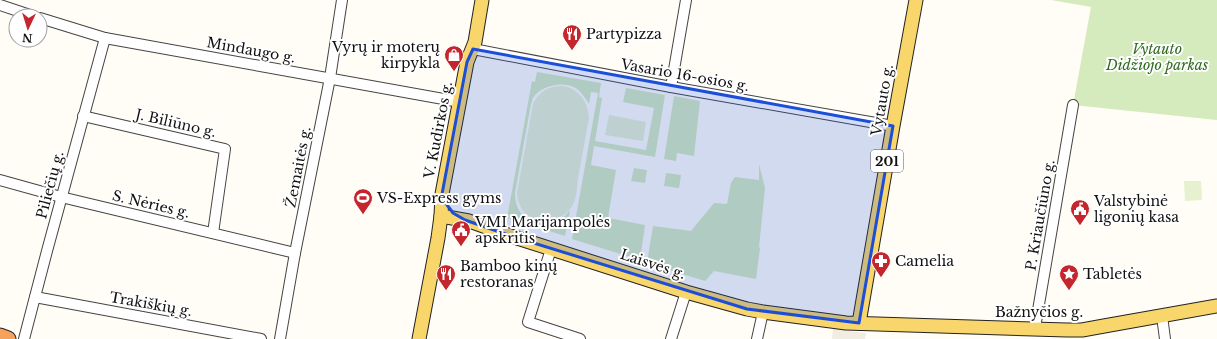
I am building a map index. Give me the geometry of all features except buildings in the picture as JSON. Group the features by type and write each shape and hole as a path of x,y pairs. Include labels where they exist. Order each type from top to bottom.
{"highway":[{"path":"0,336 8,339"}],"main road":[{"name":"V. Kudirkos g.","path":"419,339 441,216 442,198 467,62 473,49 482,0"},
{"name":"Vytauto g.","path":"859,323 916,0"},
{"path":"442,198 453,213 465,220"},
{"name":"Laisvės g.","path":"441,216 465,220 686,292 763,312 831,321 859,323"},
{"name":"Bažnyčios g.","path":"859,323 1082,330 1217,306"}],"street":[{"name":"Žemaitės g.","path":"280,339 295,253 330,78 342,0"},
{"path":"671,87 686,0"},
{"name":"Mindaugo g.","path":"48,20 105,38 460,102"},
{"name":"Piliečių g.","path":"24,339 105,38"},
{"name":"Vasario 16-osios g.","path":"473,49 671,87 893,126"},
{"name":"P. Kriaučiūno g.","path":"1033,329 1036,322 1073,105"},
{"name":"J. Biliūno g.","path":"83,116 225,149 213,233"},
{"name":"S. Nėries g.","path":"0,180 61,197 295,253"},
{"path":"551,249 528,322 580,339"},
{"path":"671,339 686,292"},
{"name":"Trakiškių g.","path":"35,297 262,339"},
{"path":"757,339 763,312"},
{"path":"1162,316 1165,339"}],"highlighted area":[{"path":"473,49 893,126 859,323 747,309 511,236 465,220 453,213 442,198 442,194 467,62"}],"green space":[{"name":"Vytauto Didžiojo parkas","path":"1051,0 1217,0 1217,120 1073,105 1091,7"},
{"path":"537,72 601,83 599,97 602,98 595,141 646,150 654,108 623,102 626,88 665,95 655,157 594,146 591,165 616,170 608,218 645,225 640,260 572,239 598,93 591,92 589,104 581,92 577,89 572,86 560,84 547,87 542,90 533,98 531,104 515,193 516,202 522,214 530,220 540,223 554,223 565,216 570,210 565,236 507,218 532,81 535,82"},
{"path":"564,86 575,90 579,94 585,102 589,118 576,193 574,202 563,215 547,221 535,219 524,212 520,205 517,193 533,104 535,99 542,92 550,88"},
{"path":"674,96 700,101 694,156 677,153 676,161 664,159"},
{"path":"609,115 646,122 643,141 605,135"},
{"path":"759,164 765,188 756,279 714,271 705,281 647,263 653,226 691,231 714,203 727,204 731,183 735,177 759,180"},
{"path":"634,168 647,170 645,183 631,181"},
{"path":"666,173 681,175 679,188 664,186"},
{"path":"1184,181 1201,181 1202,200 1185,201"}],"shaded area":[{"path":"833,329 866,333 865,339 832,339"}],"place":[{"name":"Partypizza","path":"572,51"},
{"name":"Vyrų ir moterų kirpykla","path":"454,72"},
{"name":"VS-Express gyms","path":"363,215"},
{"name":"Valstybinė ligonių kasa","path":"1080,226"},
{"name":"VMI Marijampolės apskritis","path":"461,247"},
{"name":"Camelia","path":"881,278"},
{"name":"Bamboo kinų restoranas","path":"446,291"},
{"name":"Tabletės","path":"1069,291"}]}
